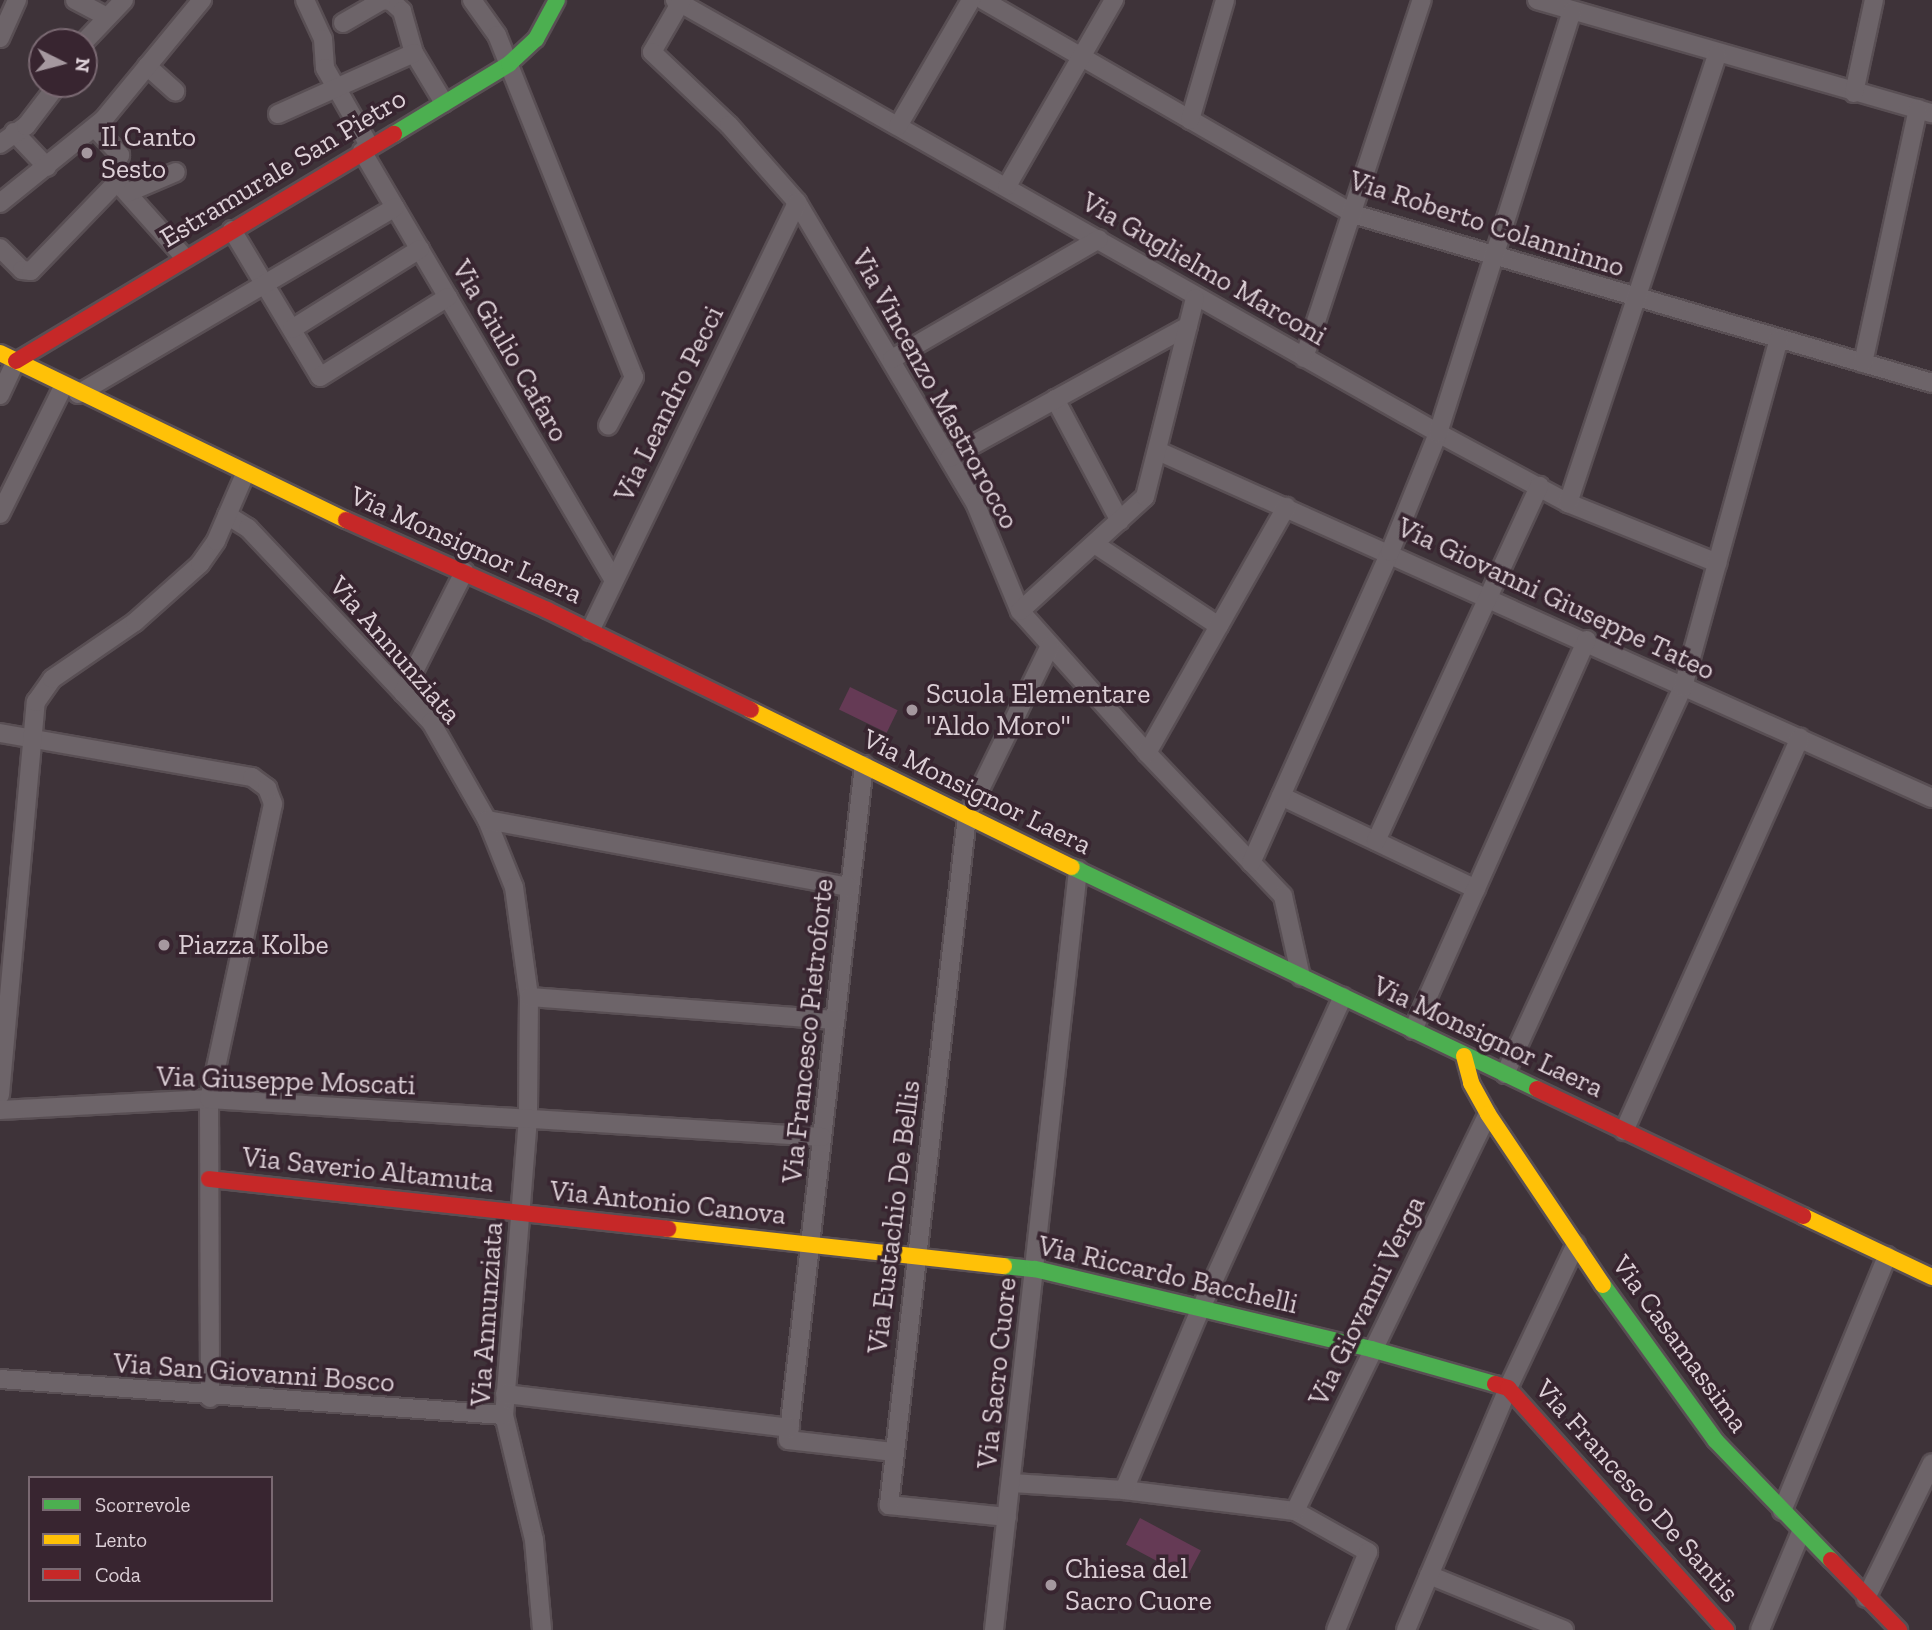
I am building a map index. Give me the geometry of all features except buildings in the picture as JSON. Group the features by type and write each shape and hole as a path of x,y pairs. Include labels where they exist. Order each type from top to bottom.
{"street":[{"path":"0,38 17,0"},
{"path":"75,0 107,17"},
{"path":"97,28 124,0"},
{"path":"0,203 95,128 202,0"},
{"name":"Via Giulio Cafaro","path":"305,0 323,39 325,68 339,90 395,207 613,578"},
{"name":"Estramurale San Pietro","path":"8,357 232,230 509,64 536,39 557,0"},
{"path":"898,126 971,0"},
{"name":"Via Roberto Colanninno","path":"983,0 1353,214 1636,299 1932,383"},
{"path":"1007,187 1114,0"},
{"path":"1190,120 1225,0"},
{"path":"1304,358 1423,0"},
{"path":"1537,0 1717,55 1925,111 1863,363"},
{"path":"1854,93 1874,0"},
{"path":"343,23 380,1 391,1 402,11 414,53 444,103"},
{"name":"Via Guglielmo Marconi","path":"679,1 1099,239 1195,298 1437,433 1568,503 1717,564"},
{"name":"Via Vincenzo Mastrorocco","path":"679,1 652,51 729,125 797,202 976,505 1020,611 1147,753 1283,896 1301,977"},
{"path":"476,2 497,35 634,377 608,426"},
{"path":"1251,863 1390,552 1437,433 1572,11"},
{"path":"278,114 339,90 414,53"},
{"path":"1568,503 1717,55"},
{"path":"147,66 175,92"},
{"path":"47,98 26,126 7,138 47,167"},
{"path":"95,128 120,155 114,171 122,187 184,257"},
{"path":"0,248 22,270 31,271 122,187 176,172"},
{"name":"Via Leandro Pecci","path":"590,631 613,578 797,202"},
{"path":"0,514 70,390 265,284 395,207"},
{"path":"232,230 320,377 448,297"},
{"path":"892,359 1099,239"},
{"path":"292,329 420,249"},
{"path":"1020,611 1096,545 1145,497 1195,298"},
{"path":"949,458 1188,326"},
{"path":"1504,1074 1683,687 1779,339"},
{"path":"0,395 8,357"},
{"name":"Via Monsignor Laera","path":"8,357 70,390 245,474 590,631 1464,1056 1932,1277"},
{"path":"1055,399 1120,522"},
{"name":"Via Giovanni Giuseppe Tateo","path":"1158,451 1587,640 1683,687 1932,798"},
{"path":"0,1095 5,993 36,702 43,687 178,586 216,541 245,474"},
{"path":"1376,841 1539,486"},
{"path":"1147,753 1286,507"},
{"name":"Via Annunziata","path":"227,515 248,528 431,722 487,820 514,887 529,997 528,1118 504,1415 534,1540 542,1630"},
{"path":"1096,545 1219,626"},
{"path":"403,693 464,572"},
{"path":"1413,1030 1587,640"},
{"name":"Via Eustachio De Bellis","path":"1007,1517 889,1505 915,1256 967,816 1050,646"},
{"path":"0,733 252,776 267,788 273,804 272,820 209,1099 210,1398"},
{"path":"1624,1131 1800,738"},
{"name":"Via Francesco Pietroforte","path":"790,1427 864,765"},
{"path":"1281,796 1476,889"},
{"path":"487,820 850,887"},
{"name":"Via Sacro Cuore","path":"994,1630 1078,870"},
{"path":"529,997 835,1020"},
{"path":"1124,1490 1201,1308 1343,997"},
{"name":"Via Casamassima","path":"1464,1056 1471,1083 1488,1114 1649,1353 1715,1440 1801,1532 1899,1630"},
{"name":"Via Giuseppe Moscati","path":"0,1110 209,1099 822,1137"},
{"name":"Via Giovanni Verga","path":"1295,1511 1371,1349 1488,1114"},
{"name":"Via Saverio Altamuta","path":"209,1179 521,1213"},
{"name":"Via Antonio Canova","path":"521,1213 810,1245"},
{"path":"1406,1630 1508,1388 1576,1244"},
{"name":"Via Riccardo Bacchelli","path":"810,1245 1035,1269 1371,1349 1508,1388"},
{"path":"1782,1511 1887,1256"},
{"name":"Via San Giovanni Bosco","path":"0,1379 210,1398 504,1415"},
{"name":"Via Francesco De Santis","path":"1508,1388 1726,1630"},
{"path":"505,1394 790,1427 788,1440 894,1452"},
{"path":"1866,1598 1932,1463"},
{"path":"1012,1483 1124,1490 1295,1511 1368,1552 1336,1630"},
{"path":"1760,1630 1801,1532"},
{"path":"1429,1575 1564,1630"}],"shaded area":[{"path":"850,687 898,710 887,733 839,709"},
{"path":"1140,1518 1201,1550 1187,1577 1126,1544"}],"traffic: fast":[{"path":"394,134 509,64 536,39 557,0"},
{"path":"1072,867 1537,1089"},
{"path":"1004,1266 1035,1269 1371,1349 1495,1384"},
{"path":"1603,1285 1715,1440 1831,1560"}],"traffic: slow":[{"path":"0,353 346,520"},
{"path":"751,710 1072,867"},
{"path":"1464,1056 1471,1083 1488,1114 1603,1285"},
{"path":"1803,1216 1932,1277"},
{"path":"668,1229 1004,1266"}],"traffic: jam":[{"path":"16,361 394,134"},
{"path":"346,520 547,610 751,710"},
{"path":"1537,1089 1803,1216"},
{"path":"209,1179 668,1229"},
{"path":"1495,1384 1508,1388 1726,1630"},
{"path":"1831,1560 1899,1630"}],"place":[{"name":"Il Canto Sesto","path":"87,153"},
{"name":"Scuola Elementare \"Aldo Moro\"","path":"912,710"},
{"name":"Piazza Kolbe","path":"164,945"},
{"name":"Chiesa del Sacro Cuore","path":"1051,1585"}]}
